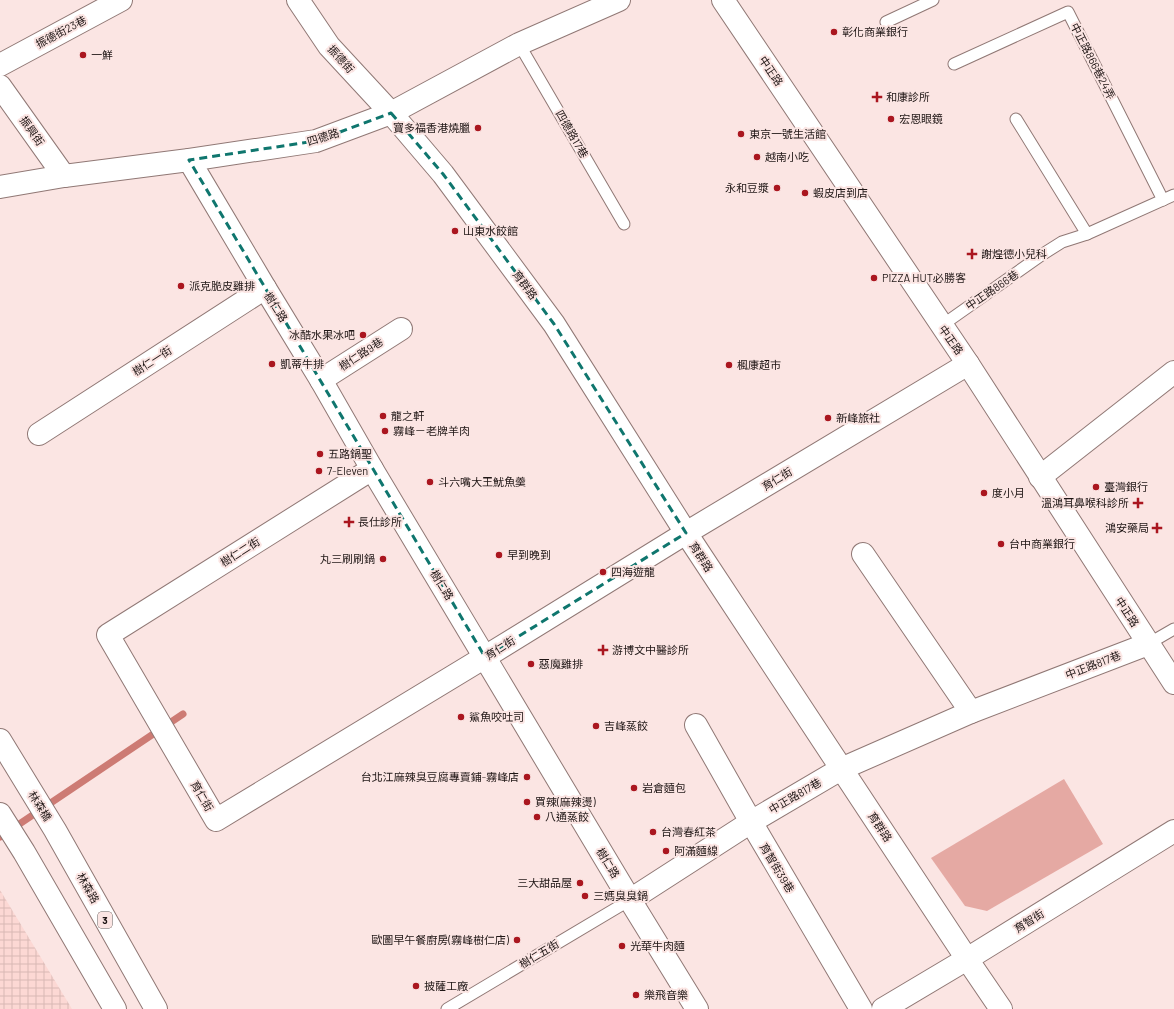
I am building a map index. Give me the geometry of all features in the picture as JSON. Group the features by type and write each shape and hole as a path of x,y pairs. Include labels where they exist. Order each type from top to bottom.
{"street":[{"name":"振德街23巷","path":"0,65 122,0"},
{"name":"振德街","path":"298,0 329,46 391,113"},
{"name":"四德路","path":"0,187 64,176 189,160 316,141 391,113 520,44 619,0"},
{"name":"中正路","path":"723,0 968,364 1174,684"},
{"name":"振興街","path":"0,86 64,176"},
{"name":"育群路","path":"391,113 443,174 554,324 686,533 1001,1009"},
{"name":"樹仁路","path":"189,160 264,288 321,380 372,469 697,1009"},
{"name":"樹仁一街","path":"39,434 264,288"},
{"name":"樹仁路9巷","path":"321,380 401,328"},
{"name":"育仁街","path":"108,635 216,820 686,533 968,364"},
{"path":"1040,477 1174,372"},
{"name":"樹仁二街","path":"108,635 372,469"},
{"path":"863,554 971,712"},
{"name":"中正路817巷","path":"630,900 751,822 841,769 971,712 1148,644"},
{"name":"育智街39巷","path":"696,725 861,1009"},
{"name":"林森橋","path":"0,740 55,830"},
{"path":"0,814 24,852 115,1009"},
{"name":"林森路","path":"55,830 156,1009"},
{"name":"育智街","path":"883,1009 1174,831"}],"lane":[{"path":"886,22 933,0"},
{"name":"中正路866巷24弄","path":"954,64 1068,12 1163,200"},
{"name":"四德路17巷","path":"520,44 624,224"},
{"path":"1016,119 1087,234"},
{"name":"中正路866巷","path":"941,326 1062,242 1087,234 1174,195"},
{"path":"1148,644 1174,629"},
{"name":"樹仁五街","path":"447,1009 630,900"}],"highlighted area":[{"path":"391,113 443,174 554,324 686,533 485,657 189,160 316,141"}],"shaded area":[{"path":"1064,779 1103,844 987,911 965,906 931,858"},
{"path":"0,890 72,1009 0,1009"}],"waterway":[{"path":"0,837 183,714"}],"place":[{"name":"彰化商業銀行","path":"834,32"},
{"name":"一鮮","path":"83,55"},
{"name":"和康診所","path":"877,97"},
{"name":"宏恩眼鏡","path":"891,119"},
{"name":"寶多福香港燒臘","path":"478,128"},
{"name":"東京一號生活館","path":"741,134"},
{"name":"越南小吃","path":"757,157"},
{"name":"永和豆漿","path":"777,188"},
{"name":"蝦皮店到店","path":"805,193"},
{"name":"山東水餃館","path":"455,231"},
{"name":"謝煌德小兒科","path":"972,254"},
{"name":"PIZZA HUT必勝客","path":"874,278"},
{"name":"派克脆皮雞排","path":"181,286"},
{"name":"冰酷水果冰吧","path":"363,335"},
{"name":"凱蒂牛排","path":"272,364"},
{"name":"楓康超市","path":"729,365"},
{"name":"龍之軒","path":"383,416"},
{"name":"新峰旅社","path":"828,418"},
{"name":"霧峰－老牌羊肉","path":"385,431"},
{"name":"五路鍋聖","path":"320,454"},
{"name":"7-Eleven","path":"319,471"},
{"name":"斗六嘴大王魷魚羹","path":"430,482"},
{"name":"臺灣銀行","path":"1096,487"},
{"name":"度小月","path":"984,493"},
{"name":"溫鴻耳鼻喉科診所","path":"1138,503"},
{"name":"長仕診所","path":"349,522"},
{"name":"鴻安藥局","path":"1157,528"},
{"name":"台中商業銀行","path":"1001,544"},
{"name":"早到晚到","path":"499,555"},
{"name":"丸三刷刷鍋","path":"383,559"},
{"name":"四海遊龍","path":"603,572"},
{"name":"游博文中醫診所","path":"603,650"},
{"name":"惡魔雞排","path":"531,664"},
{"name":"鯊魚咬吐司","path":"461,717"},
{"name":"吉峰蒸餃","path":"596,726"},
{"name":"台北江麻辣臭豆腐專賣鋪-霧峰店","path":"527,777"},
{"name":"岩倉麵包","path":"634,788"},
{"name":"買辣(麻辣燙)","path":"527,802"},
{"name":"八通蒸餃","path":"537,817"},
{"name":"台灣春紅茶","path":"653,832"},
{"name":"阿滿麵線","path":"666,851"},
{"name":"三大甜品屋","path":"580,883"},
{"name":"三媽臭臭鍋","path":"585,896"},
{"name":"歐圖早午餐廚房(霧峰樹仁店)","path":"517,940"},
{"name":"光華牛肉麵","path":"622,946"},
{"name":"披薩工廠","path":"416,986"},
{"name":"樂飛音樂","path":"636,995"}]}
